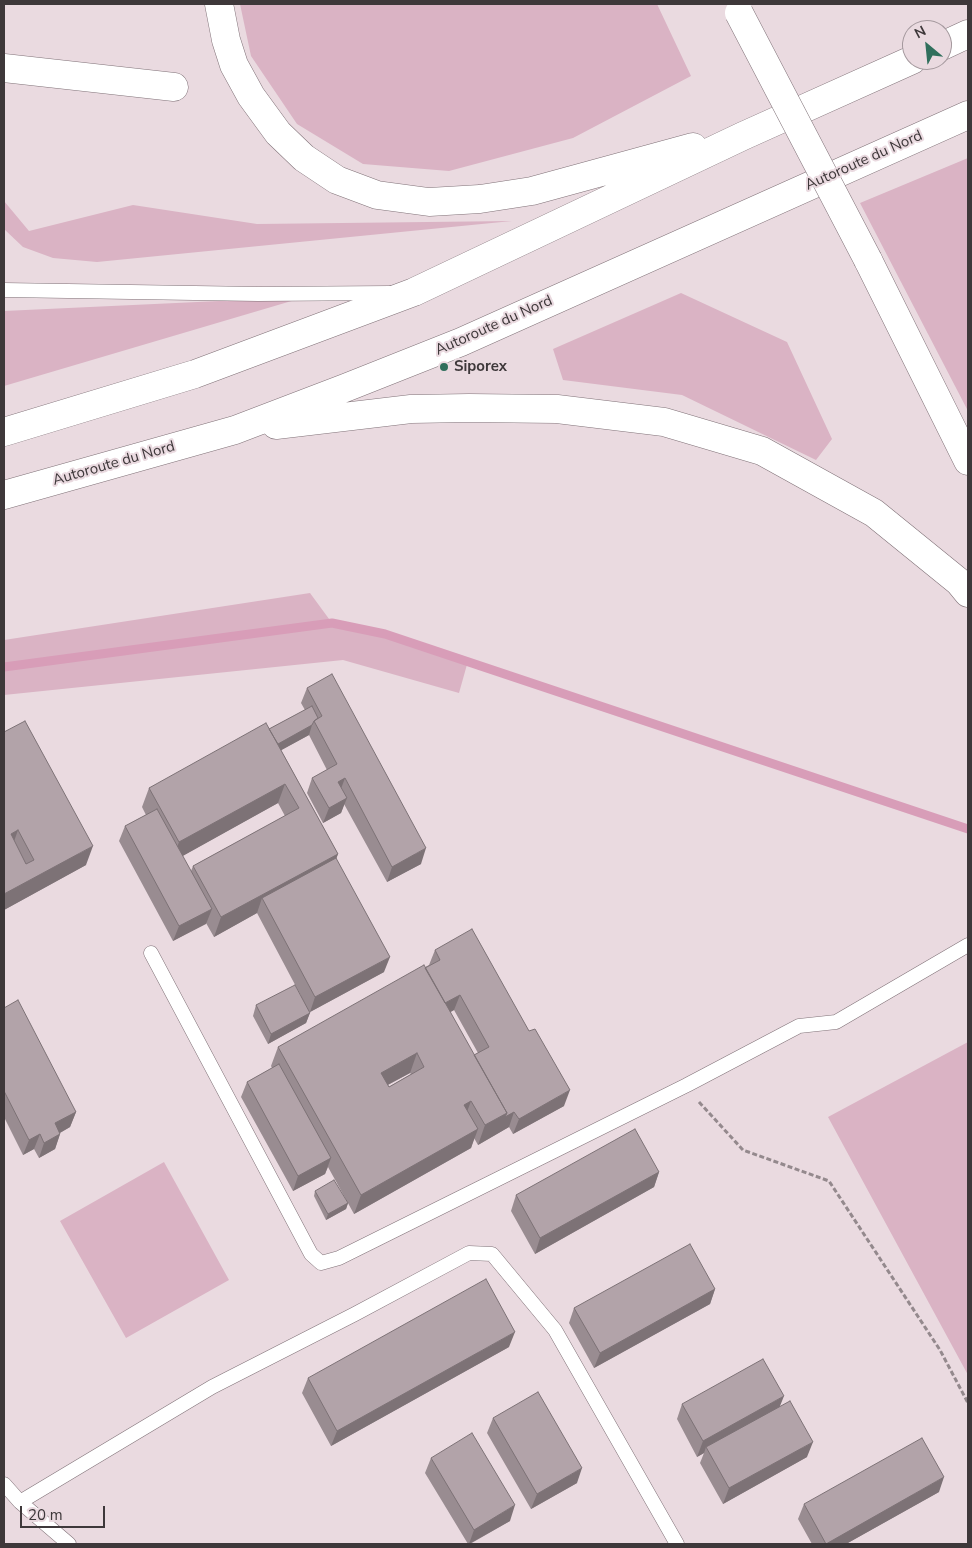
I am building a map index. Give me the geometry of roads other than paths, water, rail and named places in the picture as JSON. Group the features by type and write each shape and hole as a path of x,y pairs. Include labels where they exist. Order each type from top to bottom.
{"main road":[{"path":"219,4 226,40 234,65 251,96 278,132 304,158 337,180 377,195 429,202 480,199 523,193 677,150 743,136"},
{"path":"736,8 868,260 968,461"},
{"path":"952,41 968,34"},
{"path":"4,432 195,374 414,292 743,136 902,64"},
{"path":"4,68 174,87"},
{"name":"Autoroute du Nord","path":"4,495 235,430 345,388 460,342 968,115"},
{"path":"235,430 411,409 557,409 664,422 762,450 874,513 958,582 968,593"}],"lane":[{"path":"4,290 258,294 414,292"},
{"path":"151,953 311,1254 321,1263 348,1253 687,1085 799,1026 836,1022 968,945"},
{"path":"20,1502 212,1386 347,1318 468,1253 492,1254 555,1330 677,1544"},
{"path":"4,1484 20,1502 69,1544"}],"waterway":[{"path":"4,667 332,623 385,634 968,829"}],"place":[{"name":"Siporex","path":"444,367"}]}
